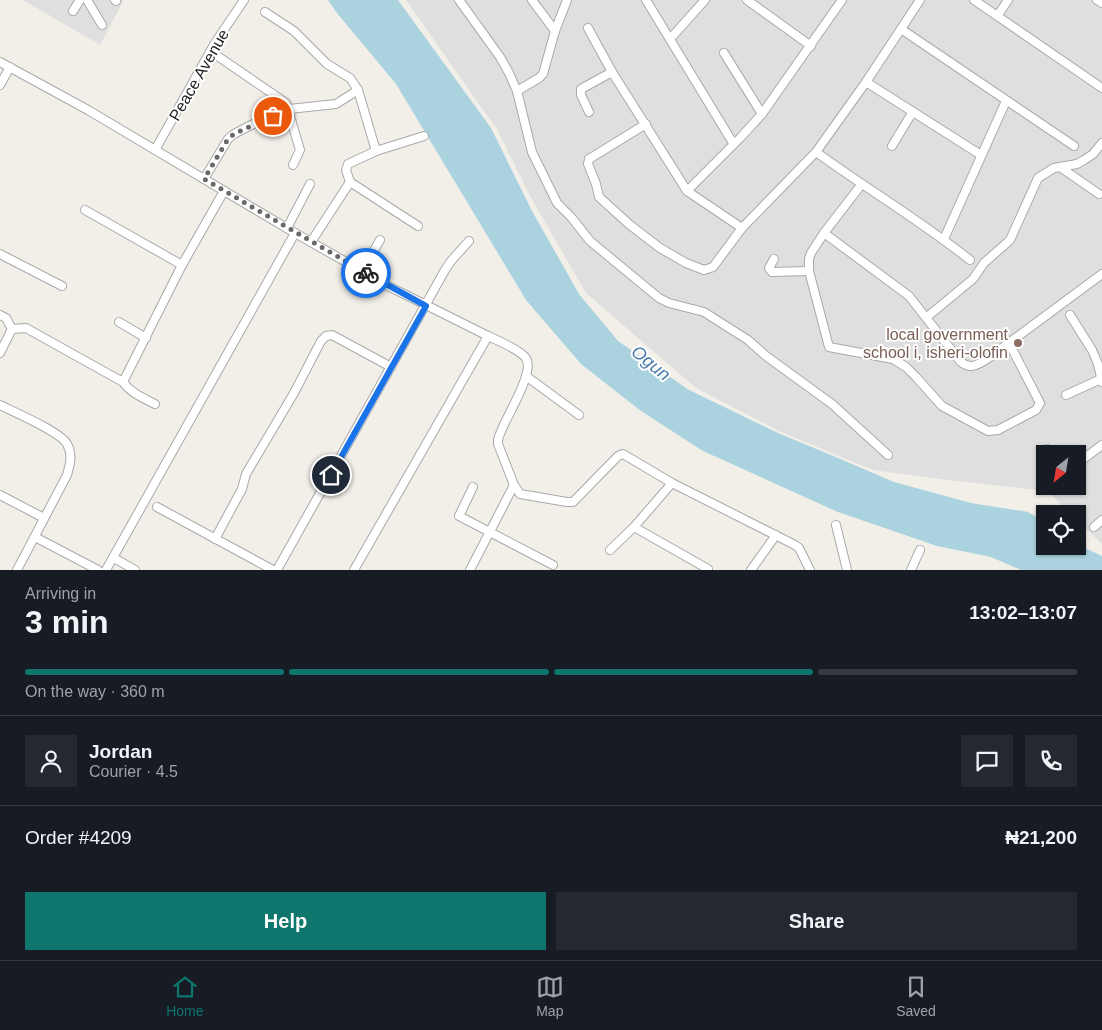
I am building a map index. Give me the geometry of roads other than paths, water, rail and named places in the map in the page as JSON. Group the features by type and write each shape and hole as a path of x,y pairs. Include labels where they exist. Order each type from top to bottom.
{"street":[{"path":"73,12 80,0"},
{"path":"87,0 102,25"},
{"name":"Peace Avenue","path":"155,150 216,44 244,0"},
{"path":"459,0 500,57 517,91 532,152 557,203 571,216 590,241 659,298 669,303 704,312 748,340 766,356 832,404 888,455"},
{"path":"532,0 555,31"},
{"path":"517,91 543,74 555,31 567,0"},
{"path":"646,0 733,144"},
{"path":"670,38 705,0"},
{"path":"747,0 811,46"},
{"path":"687,191 762,114 842,0"},
{"path":"646,124 589,159 588,164 599,197 630,225 660,248 686,263 704,270 713,267 742,228 816,152 866,82 920,0"},
{"path":"974,0 1102,88"},
{"path":"998,15 1008,0"},
{"path":"1097,0 1102,3"},
{"path":"265,12 294,31 327,64 347,75 358,90 376,151"},
{"path":"588,28 612,72 687,191 742,228"},
{"path":"901,29 1074,146"},
{"path":"724,53 762,114"},
{"path":"216,54 286,103 300,150 293,165"},
{"path":"0,62 101,117 362,271 426,306 488,336 526,358 528,362 526,376 498,440 514,485 518,492 524,496 570,502 576,499 618,456 623,454 672,483 799,548 810,570"},
{"path":"0,86 10,67"},
{"path":"589,112 580,95 581,89 612,72"},
{"path":"866,82 912,113 981,155"},
{"path":"204,179 228,139 234,134 257,122 289,110 336,104 358,90"},
{"path":"944,239 1006,101"},
{"path":"892,146 912,113"},
{"path":"418,226 350,182 346,166 376,151 424,136"},
{"path":"927,316 972,279 984,263 1010,240 1038,178 1054,168 1077,164 1093,154 1102,143"},
{"path":"816,152 861,185 944,239 970,260"},
{"path":"1060,166 1100,194"},
{"path":"311,242 350,182"},
{"path":"287,228 310,184"},
{"path":"861,185 824,233 811,254 808,264 829,347 893,359 916,376 942,406 988,431 998,430 1036,410 1040,403 1009,343"},
{"path":"123,382 182,265 224,191"},
{"path":"85,210 182,265"},
{"path":"106,570 295,232"},
{"path":"824,233 904,292 927,316 960,361 968,366 976,366 1102,274"},
{"path":"362,271 380,240"},
{"path":"157,507 275,570 451,261 468,241"},
{"path":"0,254 62,286"},
{"path":"774,259 769,268 772,272 809,272"},
{"path":"0,315 6,318 12,329"},
{"path":"1066,395 1102,381 1092,350 1070,315"},
{"path":"119,322 146,338"},
{"path":"12,329 26,328 123,382 136,395 155,404"},
{"path":"0,353 12,329"},
{"path":"215,539 242,489 246,474 294,392 321,341 326,336 332,335 391,367"},
{"path":"354,570 488,336"},
{"path":"526,376 579,415"},
{"path":"0,405 60,436 69,446 71,463 17,570"},
{"path":"1086,457 1102,445"},
{"path":"610,550 634,527 672,483"},
{"path":"470,570 514,485"},
{"path":"473,486 458,516 553,565"},
{"path":"0,495 44,518"},
{"path":"1094,528 1102,520"},
{"path":"836,525 847,570"},
{"path":"634,527 708,569"},
{"path":"751,570 776,535"},
{"path":"35,537 98,570"},
{"path":"911,570 920,550"},
{"path":"114,558 135,570"}],"water":[{"path":"328,0 398,0 491,128 532,211 579,294 618,341 689,390 778,433 894,482 971,503 1028,512 1036,517 1036,555 1086,555 1086,548 1102,556 1102,570 1021,570 991,557 937,546 838,512 703,451 641,411 581,364 526,300 396,84"}],"place":[{"name":"local government school i, isheri-olofin","path":"1018,343"}],"water label":[{"name":"Ogun","path":"651,363"}]}
